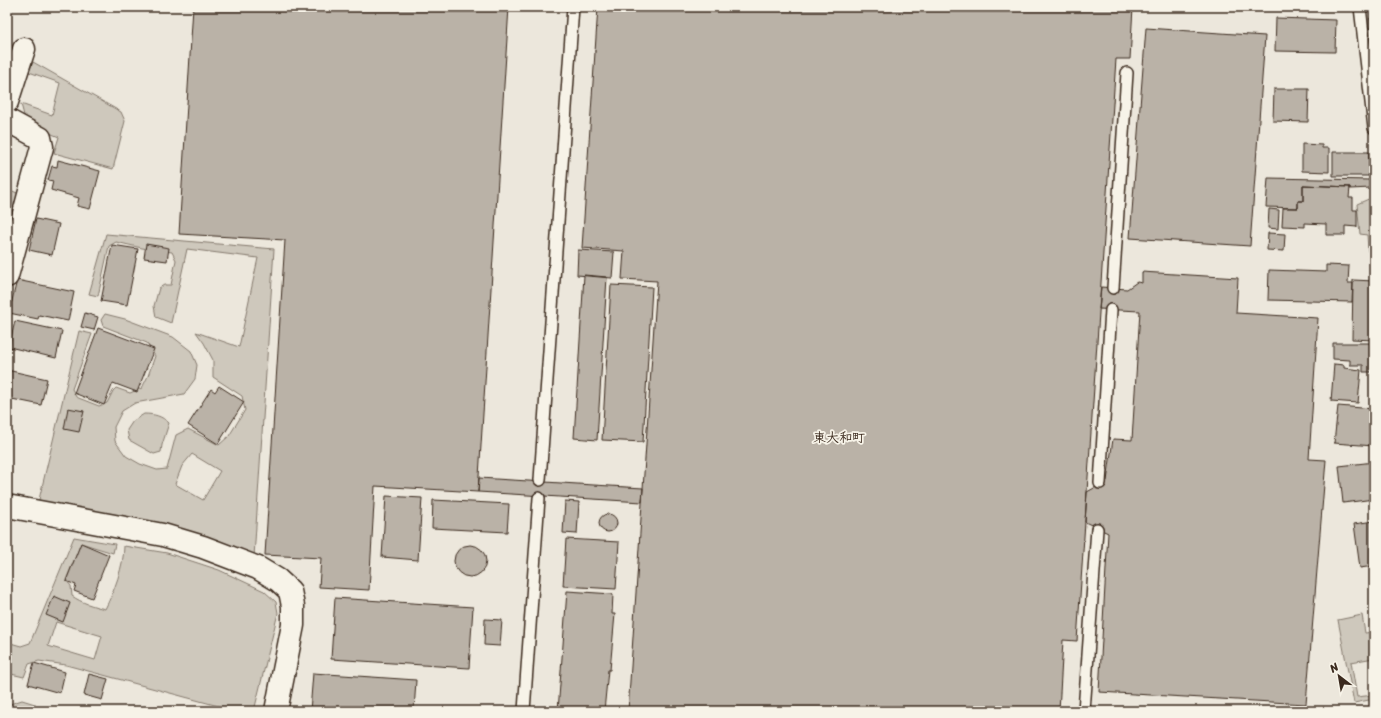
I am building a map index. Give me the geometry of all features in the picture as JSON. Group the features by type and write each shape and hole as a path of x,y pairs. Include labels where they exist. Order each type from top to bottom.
{"street":[{"path":"7,102 24,49"},
{"path":"7,120 40,138 42,147 10,253 7,276"},
{"path":"7,506 163,535 203,546 258,568 278,580 290,591 294,606 292,625 276,711"}],"lane":[{"path":"540,480 573,7"},
{"path":"1360,7 1374,128"},
{"path":"1113,288 1127,73"},
{"path":"1100,483 1111,310"},
{"path":"524,711 539,498"},
{"path":"1084,711 1097,528"}],"shaded area":[{"path":"33,62 121,112 125,121 113,169 54,153 59,137 26,123 21,104 52,115 60,83 29,72"},
{"path":"1374,178 1374,259 1368,251 1367,235 1360,234 1357,204 1371,198"},
{"path":"7,189 20,194 7,234"},
{"path":"106,234 274,249 254,557 37,508 79,331 92,334 72,389 76,397 99,406 107,403 116,388 130,393 142,388 148,376 155,356 147,343 103,326 101,320 105,314 125,319 173,337 191,351 197,365 195,379 184,394 135,403 122,411 114,427 115,441 126,456 140,464 157,470 167,469 176,435 188,429 219,445 229,436 245,410 242,396 213,377 213,360 196,332 239,347 258,258 187,249 171,323 156,317 154,306 159,288 164,285 171,285 176,260 172,252 142,248 116,242 109,246 98,296 89,294","holes":["192,454 220,471 203,500 175,484 182,466"]},
{"path":"144,414 158,416 169,423 161,452 154,454 129,440 127,430 133,421"},
{"path":"74,537 115,544 113,553 81,543 66,580 71,586 72,596 88,604 105,609 118,578 124,553 124,546 167,553 219,570 264,591 276,602 278,613 254,711 237,711 66,665 39,661 29,664 24,677 11,674 12,656 7,649 7,642 21,646 30,643","holes":["56,622 102,636 95,660 48,646"]},
{"path":"1362,615 1365,633 1374,632 1374,658 1351,662 1357,697 1374,695 1374,699 1354,703 1338,620"},
{"path":"22,700 35,704 34,711 7,711 10,704"}],"building":[{"path":"193,7 509,7 478,492 375,486 369,590 319,587 321,558 265,555 285,240 179,234"},
{"path":"598,7 1133,7 1130,59 1116,59 1077,641 1063,640 1059,711 628,711 657,281 622,279 624,251 582,248"},
{"path":"1276,18 1336,20 1335,52 1275,51"},
{"path":"1370,18 1374,19 1374,48"},
{"path":"1146,28 1265,36 1250,246 1130,238"},
{"path":"1274,89 1309,89 1308,122 1273,121"},
{"path":"1302,144 1322,145 1322,148 1329,148 1329,172 1302,171"},
{"path":"1333,152 1369,152 1369,176 1333,176"},
{"path":"58,160 100,171 90,209 77,206 79,198 51,190 53,181 48,180 52,166 57,167"},
{"path":"1268,178 1371,180 1371,188 1350,189 1350,187 1303,185 1303,201 1298,201 1298,208 1266,207"},
{"path":"1303,185 1350,187 1349,198 1353,198 1353,210 1357,210 1357,227 1345,226 1345,235 1326,235 1326,224 1305,223 1305,227 1282,226 1283,208 1298,208 1298,201 1303,201"},
{"path":"1269,209 1279,210 1278,229 1268,228"},
{"path":"36,219 59,224 52,255 29,250"},
{"path":"1268,233 1285,234 1284,251 1267,250"},
{"path":"146,244 169,248 167,261 144,258"},
{"path":"112,245 138,249 127,305 101,301"},
{"path":"578,250 614,252 612,278 577,275"},
{"path":"1326,265 1349,266 1348,283 1353,283 1352,302 1268,300 1269,270 1326,272"},
{"path":"1142,272 1238,278 1236,313 1318,318 1309,459 1326,460 1306,704 1099,692 1108,533 1085,522 1087,492 1107,481 1113,439 1132,440 1140,311 1099,309 1101,287 1127,289 1137,282 1142,283"},
{"path":"584,275 607,277 597,440 574,438"},
{"path":"17,280 74,292 68,321 39,315 38,319 9,313"},
{"path":"1353,280 1374,281 1374,340 1352,339"},
{"path":"611,285 652,287 643,442 602,440"},
{"path":"85,313 98,317 94,330 81,327"},
{"path":"15,321 62,331 56,358 9,347"},
{"path":"98,328 154,349 137,392 113,383 104,405 74,393"},
{"path":"1333,343 1374,343 1374,372 1363,372 1363,365 1350,365 1350,360 1333,359"},
{"path":"1334,364 1344,365 1344,368 1361,370 1358,403 1331,401"},
{"path":"7,370 47,379 41,405 7,398"},
{"path":"219,386 244,402 218,444 188,425 211,389 215,392"},
{"path":"1338,406 1374,409 1374,446 1334,443"},
{"path":"68,408 84,411 79,432 64,429"},
{"path":"1374,462 1374,499 1343,503 1339,466"},
{"path":"479,478 643,488 642,502 478,492"},
{"path":"386,496 422,498 418,560 382,557"},
{"path":"433,500 509,504 507,532 432,528"},
{"path":"565,501 579,502 577,534 563,533"},
{"path":"608,514 614,517 617,523 614,529 608,532 602,529 599,523 602,517"},
{"path":"1374,521 1374,566 1360,568 1354,524"},
{"path":"566,539 619,542 616,589 563,586"},
{"path":"81,543 109,555 92,598 74,591 76,585 66,581"},
{"path":"470,545 479,548 483,552 486,561 483,570 479,574 470,577 461,574 457,570 454,561 457,552 461,548"},
{"path":"567,591 613,594 612,614 615,614 610,670 608,670 604,711 558,711"},
{"path":"54,596 70,603 63,622 46,615"},
{"path":"335,598 473,607 469,668 331,659"},
{"path":"485,619 502,620 500,646 484,645"},
{"path":"34,663 65,672 60,693 28,684"},
{"path":"313,673 416,680 414,711 310,711"},
{"path":"89,674 108,679 102,700 84,695"}],"district":[{"name":"東大和町","path":"839,437"}]}
